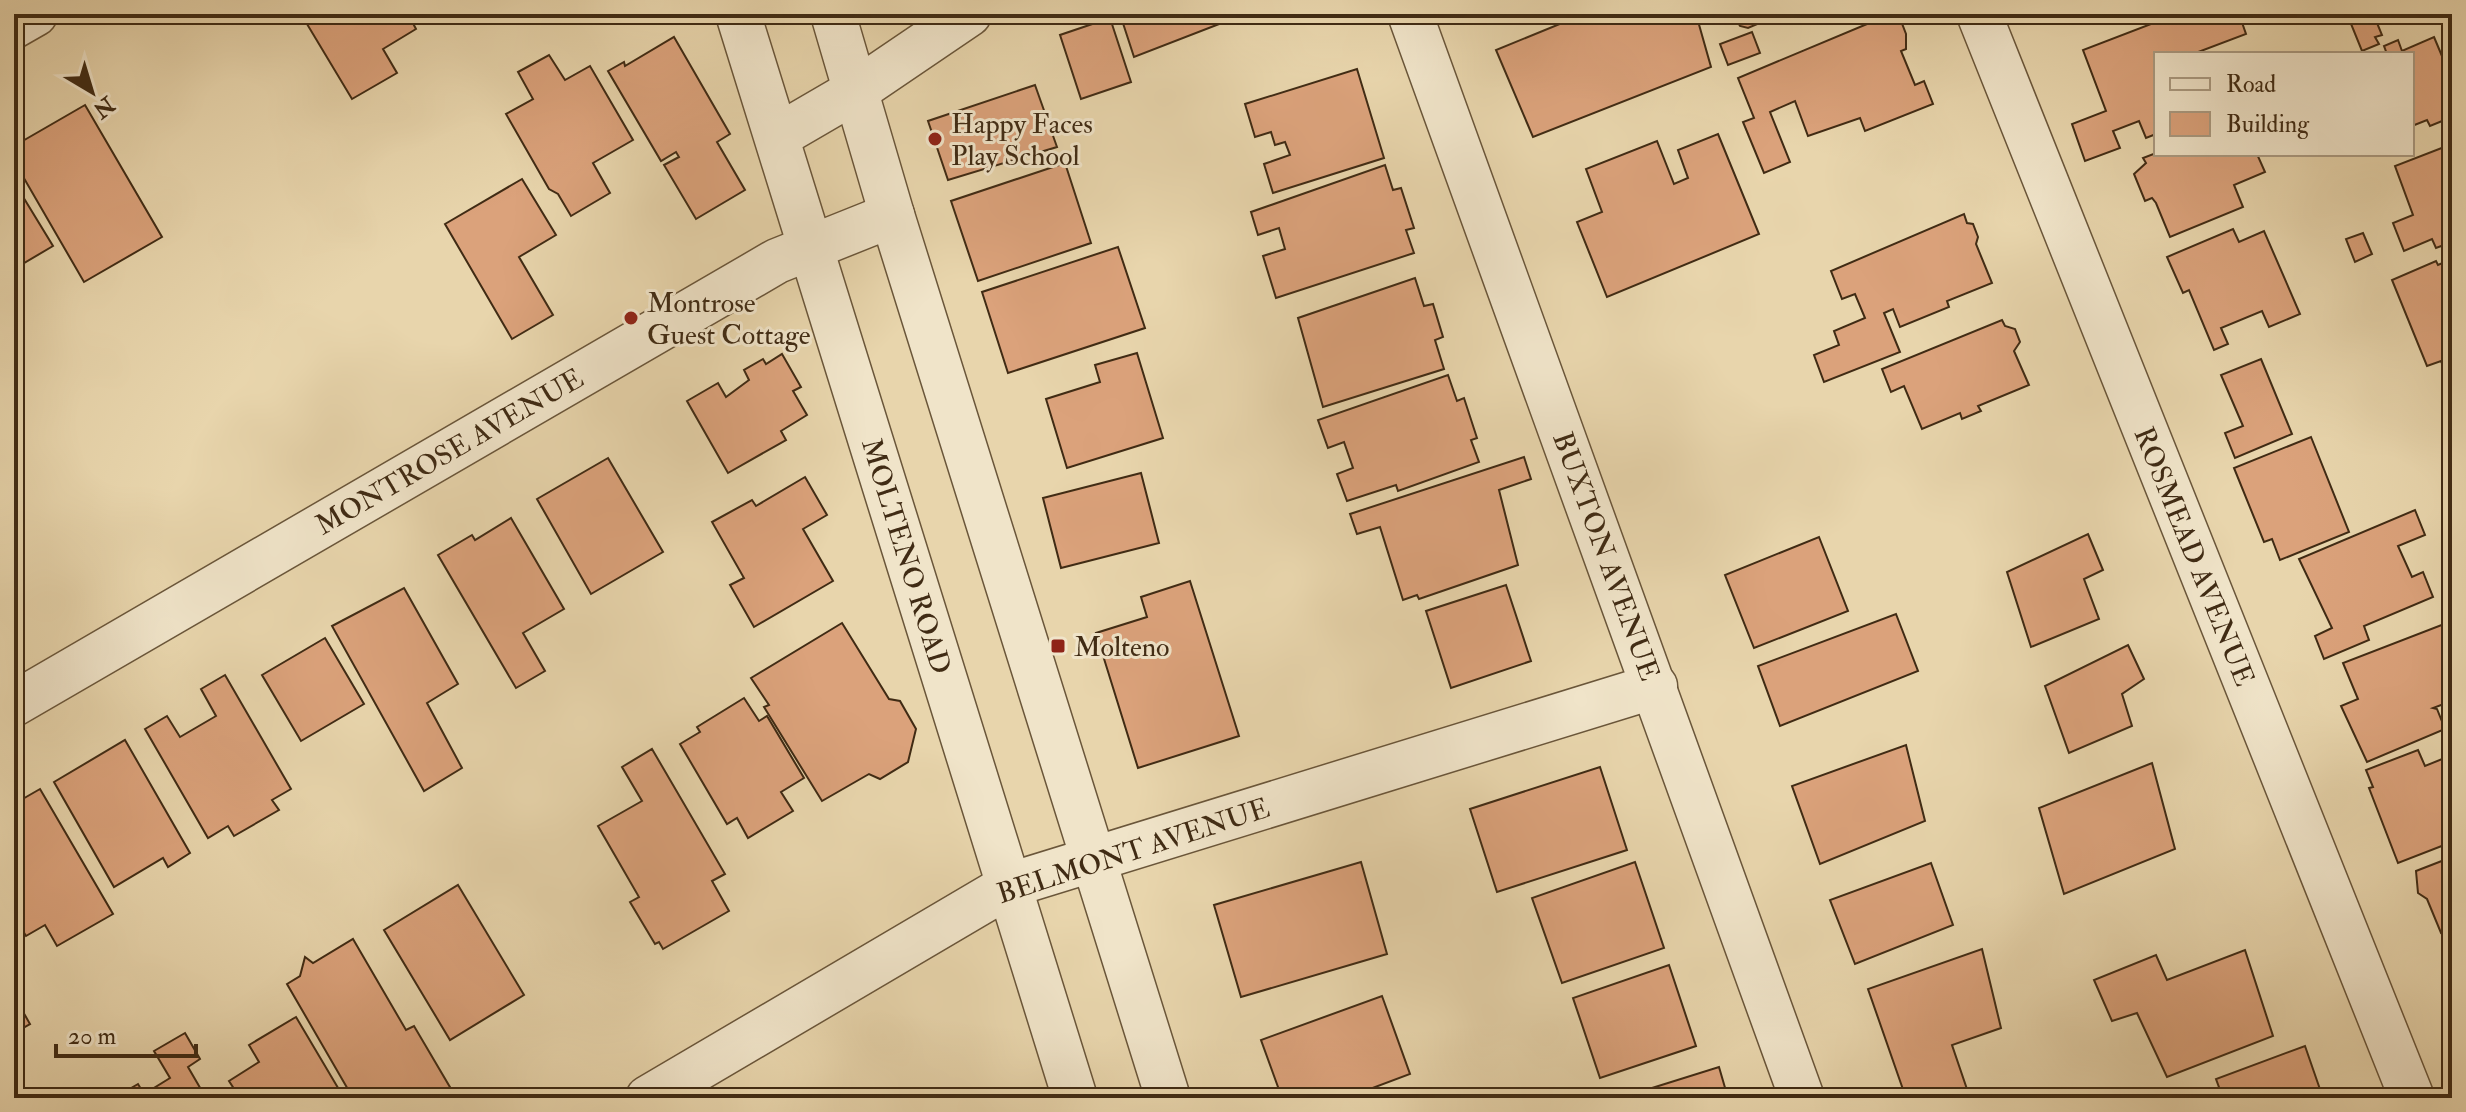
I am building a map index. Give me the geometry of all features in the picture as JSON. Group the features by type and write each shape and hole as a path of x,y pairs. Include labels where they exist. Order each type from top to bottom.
{"street":[{"path":"14,26 35,14"},
{"name":"MOLTENO ROAD","path":"738,14 1075,1098"},
{"path":"833,14 892,215 1096,858 1168,1098"},
{"path":"778,136 857,90 969,14"},
{"name":"BUXTON AVENUE","path":"1410,14 1802,1098"},
{"name":"ROSMEAD AVENUE","path":"1979,14 2412,1098"},
{"name":"MONTROSE AVENUE","path":"14,704 763,269 811,246 892,215"},
{"name":"BELMONT AVENUE","path":"648,1098 1010,885 1655,686"}],"building":[{"path":"301,14 408,14 416,29 383,49 397,73 352,99"},
{"path":"1120,14 1245,14 1134,57"},
{"path":"1584,14 1696,14 1711,67 1533,137 1496,50"},
{"path":"1733,14 1781,14 1748,28 1740,26"},
{"path":"1891,14 1901,21 1906,34 1906,49 1901,51 1915,85 1924,81 1933,104 1865,131 1860,118 1808,136 1795,101 1770,112 1790,162 1764,173 1743,122 1754,118 1738,78"},
{"path":"2177,14 2239,14 2246,34 2198,52 2154,52 2154,135 2146,138 2139,121 2113,131 2120,148 2085,161 2072,124 2106,111 2083,50"},
{"path":"2347,14 2400,14 2377,23 2382,35 2375,37 2379,44 2362,51"},
{"path":"1110,18 1131,82 1081,99 1060,35"},
{"path":"1752,32 1760,53 1728,65 1720,44"},
{"path":"674,37 730,134 717,142 745,190 696,219 664,165 679,157 676,152 661,161 608,71 624,62 625,66"},
{"path":"2434,37 2452,80 2452,117 2430,126 2427,120 2414,125 2414,52 2386,52 2384,46 2398,40 2402,51"},
{"path":"549,55 565,80 590,66 633,140 593,163 610,193 571,216 558,194 549,189 506,114 533,99 518,72"},
{"path":"1357,69 1384,158 1273,193 1264,164 1290,155 1285,142 1275,145 1271,132 1255,137 1245,104"},
{"path":"1035,85 1057,147 948,180 928,121"},
{"path":"85,105 162,237 84,282 14,161 14,146"},
{"path":"1718,134 1759,234 1607,297 1577,222 1602,212 1586,169 1657,141 1674,184 1688,178 1678,150"},
{"path":"2452,144 2452,242 2436,248 2432,239 2404,251 2393,223 2413,215 2395,166"},
{"path":"2154,154 2258,156 2265,172 2234,185 2243,207 2170,237 2156,203 2152,198 2145,201 2134,174 2146,163 2143,158"},
{"path":"1065,163 1091,243 978,281 951,201"},
{"path":"1385,165 1393,190 1401,188 1414,228 1406,230 1414,253 1276,298 1263,256 1285,249 1279,228 1258,235 1251,212"},
{"path":"522,179 556,235 519,257 553,315 512,339 445,224"},
{"path":"14,182 53,246 14,269"},
{"path":"1964,214 1967,223 1973,224 1978,237 1976,244 1992,283 1947,301 1949,307 1900,327 1893,309 1884,313 1900,352 1824,382 1814,355 1839,345 1834,331 1865,318 1855,294 1842,299 1831,271"},
{"path":"2233,229 2239,242 2264,231 2300,314 2269,327 2262,311 2221,328 2228,344 2214,350 2189,290 2183,293 2167,257"},
{"path":"2363,233 2372,254 2355,262 2346,239"},
{"path":"1118,247 1145,328 1008,373 982,292"},
{"path":"2452,259 2452,371 2446,374 2441,361 2427,366 2392,280 2436,261 2438,265"},
{"path":"1415,278 1424,306 1433,304 1443,337 1435,340 1444,369 1323,407 1298,318"},
{"path":"2002,320 2005,326 2015,329 2020,342 2014,351 2029,385 1978,406 1981,411 1962,419 1960,413 1922,429 1904,386 1891,392 1882,369"},
{"path":"1137,353 1163,438 1067,468 1046,399 1100,382 1095,365"},
{"path":"782,354 801,387 793,391 807,415 781,431 786,440 728,473 687,401 718,383 726,397 749,380 744,370 763,359 766,364"},
{"path":"2261,359 2292,434 2235,458 2225,433 2243,426 2221,375"},
{"path":"1448,375 1457,401 1464,398 1477,438 1471,440 1479,462 1398,491 1396,485 1347,501 1337,474 1353,468 1344,442 1328,448 1318,420"},
{"path":"2311,437 2349,532 2280,560 2272,539 2264,542 2234,468"},
{"path":"1524,457 1531,479 1499,490 1518,565 1419,599 1417,595 1403,600 1380,527 1357,534 1350,514"},
{"path":"608,458 663,552 591,594 537,499"},
{"path":"1141,473 1159,543 1061,568 1043,498"},
{"path":"805,477 827,515 803,529 833,581 754,627 730,585 744,578 712,522 752,500 756,506"},
{"path":"2415,510 2425,535 2398,546 2412,577 2423,572 2433,597 2364,626 2369,640 2324,659 2315,636 2332,628 2299,559"},
{"path":"511,518 564,609 523,633 545,671 516,688 438,555 472,535 475,540"},
{"path":"2088,534 2103,570 2084,579 2099,619 2031,647 2007,572"},
{"path":"1819,537 1848,611 1754,648 1725,575"},
{"path":"1190,581 1239,736 1138,768 1096,633 1147,617 1141,597"},
{"path":"1506,585 1531,661 1451,688 1426,611"},
{"path":"404,588 458,684 427,703 462,768 424,791 332,626"},
{"path":"1896,614 1918,671 1780,726 1758,666"},
{"path":"2452,621 2452,708 2449,702 2433,708 2437,709 2445,729 2367,762 2341,706 2358,699 2343,663"},
{"path":"842,623 889,699 900,701 916,729 908,762 880,779 869,774 822,801 764,707 769,705 751,678"},
{"path":"325,638 364,704 301,741 262,675"},
{"path":"2128,645 2144,679 2122,694 2132,726 2069,753 2045,686"},
{"path":"225,675 291,789 272,800 279,810 234,836 228,826 208,838 145,729 167,716 180,737 216,716 201,689"},
{"path":"744,698 759,721 767,716 804,778 781,792 793,811 748,838 737,818 727,824 680,744 700,732 697,727"},
{"path":"125,740 190,853 168,867 163,858 114,887 54,782"},
{"path":"1906,745 1925,821 1820,864 1792,786"},
{"path":"652,749 725,874 712,881 729,911 663,949 659,942 655,944 630,902 639,897 598,826 642,801 622,767"},
{"path":"2418,750 2425,766 2452,755 2452,842 2398,863 2369,788 2373,787 2366,770"},
{"path":"2152,763 2175,849 2064,894 2039,808"},
{"path":"1600,767 1627,850 1497,892 1470,809"},
{"path":"40,789 113,914 57,946 45,925 26,936 14,916 14,804"},
{"path":"2452,857 2452,928 2441,933 2427,899 2418,893 2416,871"},
{"path":"1361,862 1387,954 1241,997 1214,905"},
{"path":"1635,862 1664,948 1562,983 1532,898"},
{"path":"1931,863 1953,925 1855,964 1830,900"},
{"path":"458,885 524,995 450,1040 384,930"},
{"path":"353,939 406,1030 414,1026 454,1094 447,1098 353,1098 287,984 300,976 305,957 313,963"},
{"path":"1982,949 2001,1028 1952,1045 1970,1098 1906,1098 1868,989"},
{"path":"2245,950 2273,1036 2167,1077 2137,1013 2112,1021 2094,980 2156,955 2167,980"},
{"path":"1669,965 1696,1046 1600,1078 1573,998"},
{"path":"14,996 30,1024 14,1033"},
{"path":"1382,996 1410,1074 1346,1098 1282,1098 1261,1040"},
{"path":"296,1017 344,1098 240,1098 229,1081 259,1062 249,1045"},
{"path":"185,1033 200,1059 188,1067 206,1098 114,1098 138,1084 144,1094 170,1078 154,1051"},
{"path":"2305,1046 2323,1098 2223,1098 2216,1079"},
{"path":"1719,1067 1728,1098 1620,1098"}],"place":[{"name":"Happy Faces Play School","path":"935,139"},
{"name":"Montrose Guest Cottage","path":"631,318"},
{"name":"Molteno","path":"1058,646"}]}
